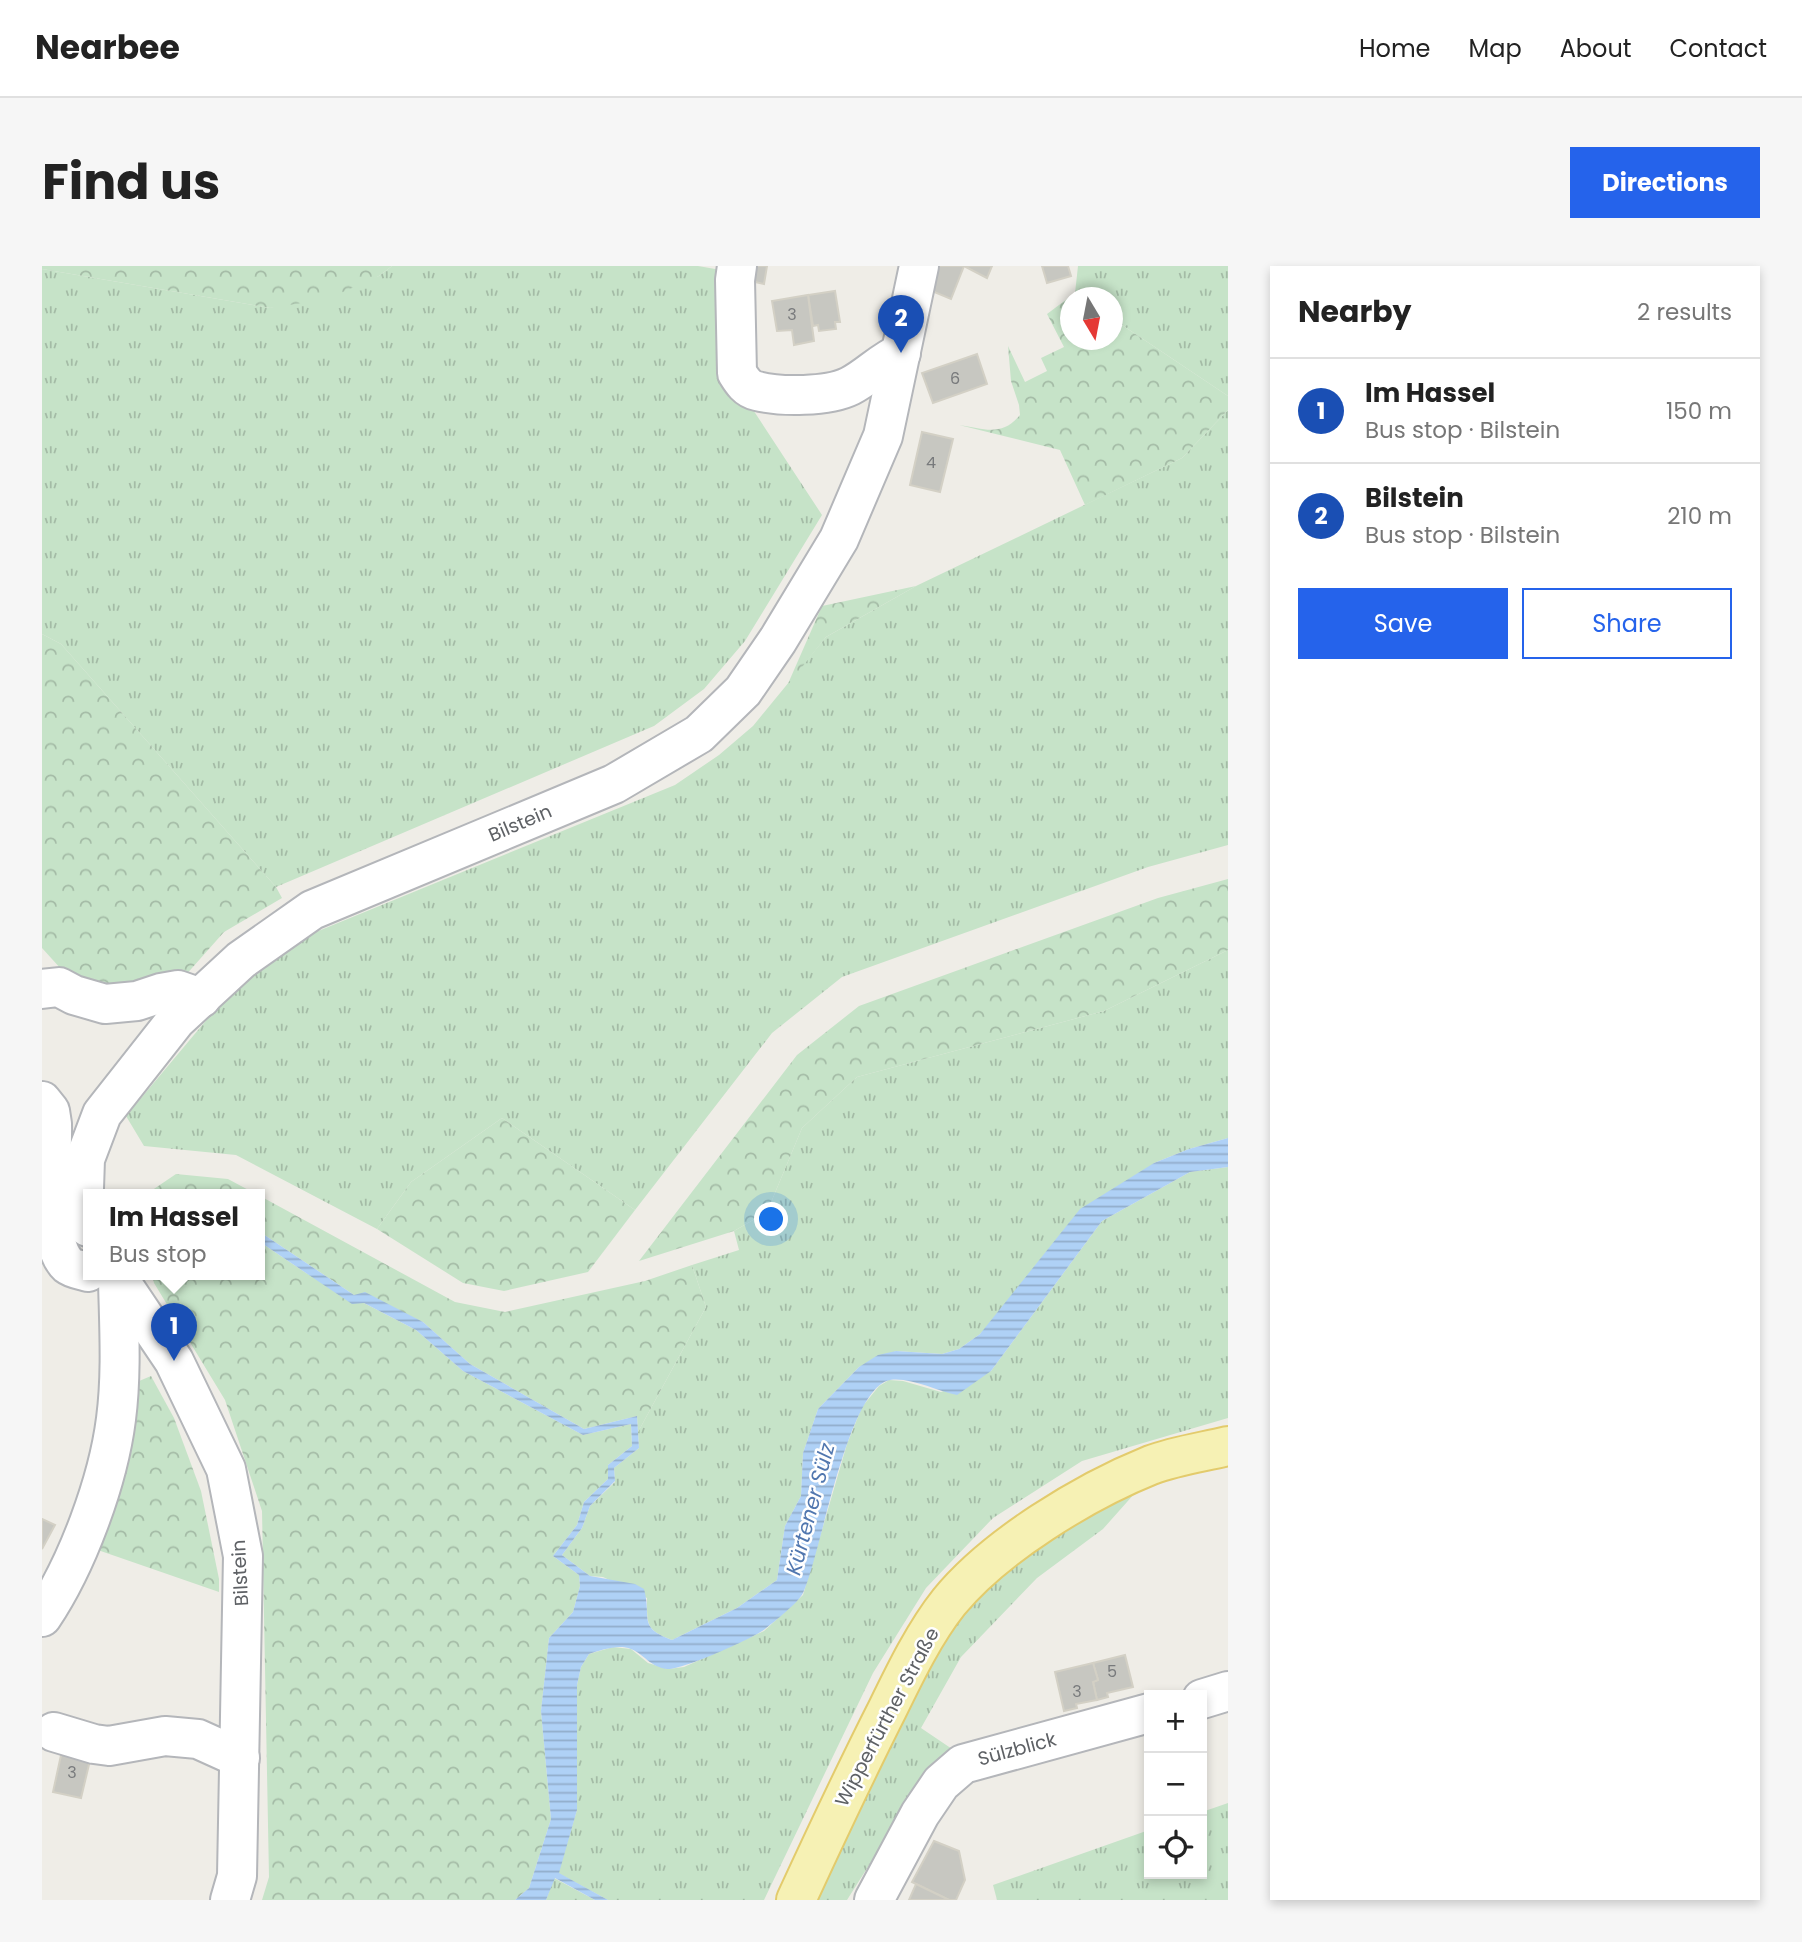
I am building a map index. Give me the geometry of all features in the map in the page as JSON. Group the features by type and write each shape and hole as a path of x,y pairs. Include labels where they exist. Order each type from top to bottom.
{"main road":[{"name":"Wipperfürther Straße","path":"796,1900 855,1773 911,1662 949,1602 996,1557 1047,1520 1097,1490 1153,1464 1228,1446"}],"street":[{"path":"737,266 737,373 744,384 755,391 829,393 847,387 867,376 887,359 901,354"},
{"name":"Bilstein","path":"84,1189 85,1159 102,1114 176,1020 241,960 312,910 614,784 699,734 743,691 778,640 839,539 883,436 919,266"},
{"path":"42,989 59,987 74,995 106,1004 138,1001 178,990 201,998"},
{"path":"42,1101 50,1111 52,1124 53,1213 59,1254 70,1267 83,1270"},
{"path":"42,1618 73,1559 104,1480 116,1419 120,1360 107,1280"},
{"name":"Bilstein","path":"110,1280 174,1361 226,1469 243,1556 237,1876 230,1900"},
{"path":"1207,1697 1228,1691"},
{"name":"Sülzblick","path":"874,1900 920,1814 941,1783 963,1764 1144,1714"},
{"path":"54,1732 94,1744 109,1745 165,1736 198,1739 240,1758"}],"green space":[{"path":"42,266 392,266 379,276 327,299 270,308 42,269"},
{"path":"392,266 698,266 721,270 748,402 822,515 745,641 704,689 654,726 276,887 61,644 42,634 42,269 270,308 379,276"},
{"path":"1078,266 1228,266 1228,396 1123,326 1123,287 1076,287"},
{"path":"1060,304 1060,339 1047,314"},
{"path":"1123,326 1228,396 1228,410 1182,458 1085,505 1060,450 959,425 992,430 1013,422 1020,415 1011,381 1008,346 1025,382 1047,371 1041,358 1060,349 1123,350"},
{"path":"1228,410 1228,845 1148,867 842,977 772,1033 635,1210 502,1118 411,1182 377,1229 236,1155 144,1146 126,1116 209,1017 257,972 311,934 675,785 719,755 753,726 826,637 916,586 1182,458"},
{"path":"916,586 826,637 787,686 822,606"},
{"path":"42,634 61,644 276,887 282,898 224,932 176,986 81,991 42,948"},
{"path":"1228,879 1228,950 1104,1011 857,1077 802,1128 767,1212 734,1231 639,1261 797,1055 859,1006 1158,898"},
{"path":"1228,950 1228,1138 1154,1163 980,1334 959,1349 942,1354 896,1351 859,1367 818,1409 803,1453 801,1496 785,1526 777,1580 737,1608 672,1640 657,1633 650,1625 647,1598 603,1577 590,1576 562,1555 582,1528 590,1506 615,1482 614,1468 639,1448 638,1432 706,1307 692,1265 739,1250 734,1231 767,1212 802,1128 857,1077 1104,1011"},
{"path":"502,1118 635,1210 588,1272 504,1291 463,1283 377,1229 411,1182"},
{"path":"1228,1167 1228,1418 1082,1461 993,1518 926,1588 873,1673 764,1900 608,1900 558,1873 577,1810 577,1685 581,1667 589,1654 613,1647 631,1649 648,1663 668,1669 684,1667 764,1631 803,1595 847,1444 862,1407 879,1386 889,1380 903,1381 941,1392 991,1371 1102,1221 1190,1172"},
{"path":"176,1174 228,1179 247,1189 154,1189"},
{"path":"265,1199 455,1302 505,1312 645,1281 692,1265 706,1307 638,1432 637,1416 584,1429 470,1364 423,1322 354,1295 265,1235"},
{"path":"265,1245 306,1273 416,1330 463,1371 583,1435 631,1424 632,1446 608,1465 608,1479 584,1502 577,1525 553,1556 579,1575 580,1586 573,1612 549,1638 541,1711 551,1819 529,1888 515,1900 262,1900 269,1877 262,1511 225,1400 153,1280 265,1280"},
{"path":"151,1376 174,1418 201,1491 219,1579 219,1592 92,1548 132,1384"},
{"path":"1135,1493 1103,1529 1037,1578 961,1657 921,1728 958,1753 914,1794 847,1900 817,1900 904,1702 954,1626 1015,1561 1088,1512"},
{"path":"1228,1803 1228,1900 997,1900 993,1885 1144,1832 1144,1879 1207,1879 1207,1810"},
{"path":"554,1878 595,1900 546,1900"}],"water":[{"name":"Kürtener Sülz","path":"1228,1138 1228,1167 1190,1172 1102,1221 991,1371 957,1395 915,1382 898,1380 890,1380 875,1390 861,1411 848,1441 803,1593 774,1622 733,1646 674,1668 656,1666 636,1651 621,1647 589,1654 581,1667 577,1685 577,1810 559,1873 608,1900 595,1900 555,1878 546,1900 515,1900 529,1888 551,1819 541,1711 549,1638 573,1612 580,1586 579,1575 553,1556 577,1525 584,1502 608,1479 608,1465 632,1446 631,1424 583,1435 463,1371 416,1330 364,1303 352,1304 265,1245 265,1235 354,1295 365,1292 423,1322 470,1364 584,1429 637,1416 639,1448 614,1468 615,1481 590,1506 582,1528 562,1555 590,1576 635,1584 644,1589 650,1626 672,1640 737,1608 777,1580 785,1526 801,1496 803,1453 818,1409 859,1367 878,1355 896,1351 942,1354 959,1349 980,1334 1080,1209 1154,1163"}],"building":[{"path":"744,266 767,266 764,284 741,279"},
{"path":"937,266 964,266 951,299 927,289"},
{"path":"964,266 992,266 987,278"},
{"path":"1042,266 1068,266 1071,276 1047,283"},
{"path":"835,291 840,322 835,322 836,329 819,331 818,325 813,326 808,295"},
{"path":"808,295 814,341 794,345 792,330 777,331 772,301"},
{"path":"977,354 987,384 933,403 922,373"},
{"path":"922,432 953,439 940,492 910,485"},
{"path":"42,1519 55,1525 42,1549"},
{"path":"1125,1655 1133,1687 1107,1693 1108,1697 1097,1700 1093,1682 1098,1680 1093,1663"},
{"path":"1093,1663 1098,1680 1093,1682 1097,1700 1076,1704 1077,1708 1064,1711 1055,1672"},
{"path":"63,1746 92,1752 81,1798 53,1792"},
{"path":"934,1841 959,1851 965,1880 956,1900 949,1900 912,1882"},
{"path":"916,1884 949,1900 909,1900"}],"place":[{"name":"Bilstein","path":"901,353"},
{"name":"Im Hassel","path":"174,1361"}]}
